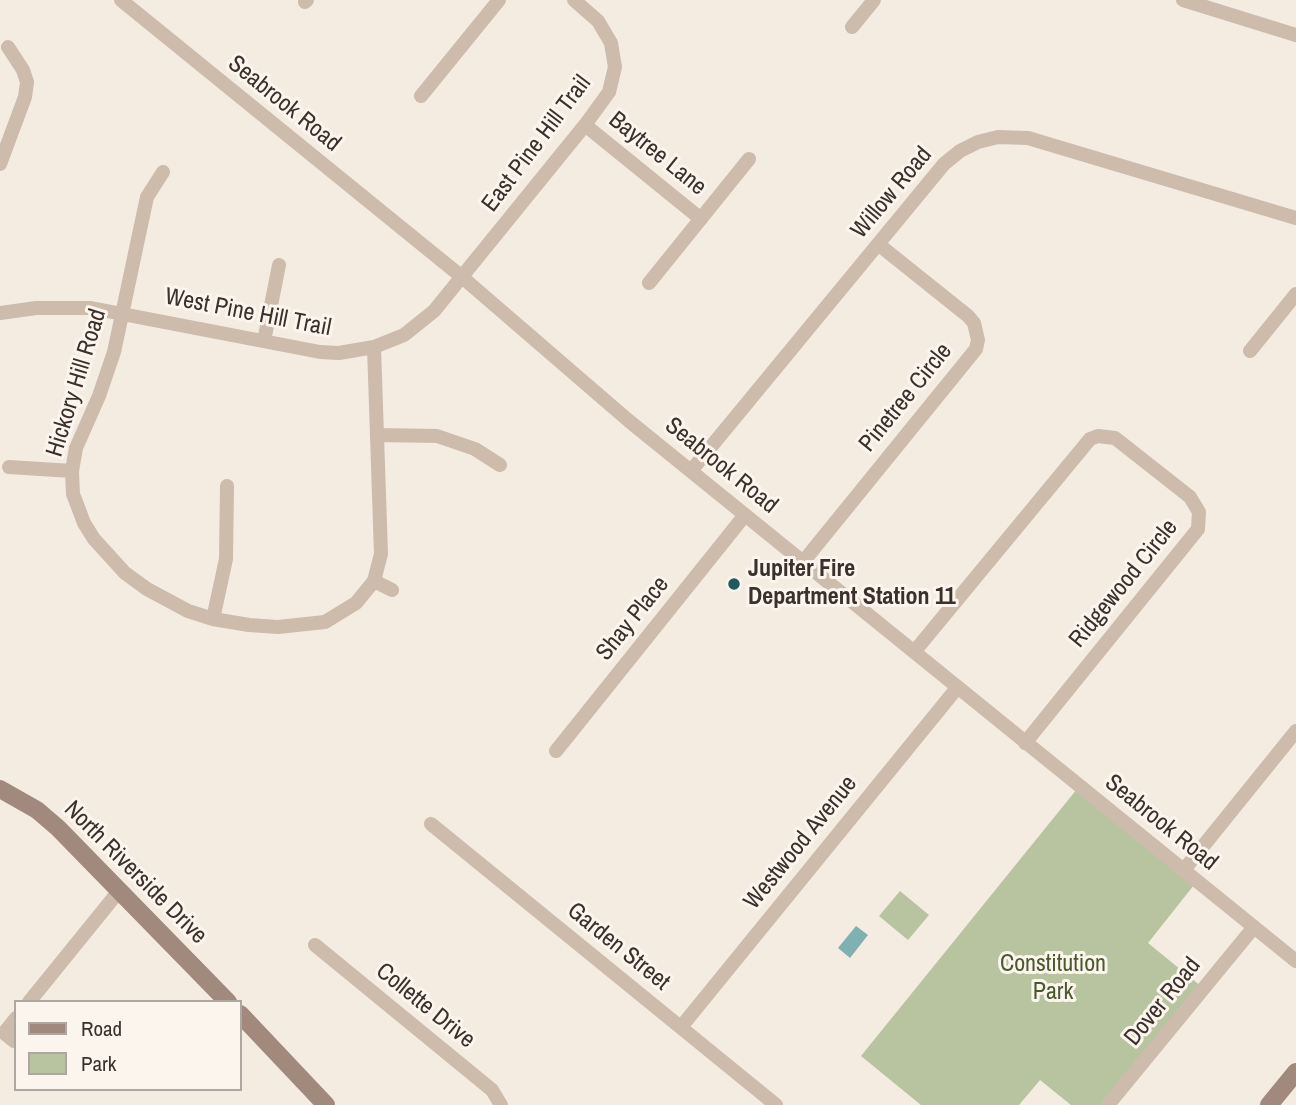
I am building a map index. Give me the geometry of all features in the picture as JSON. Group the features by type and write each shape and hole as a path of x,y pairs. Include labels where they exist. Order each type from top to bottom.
{"street":[{"name":"Seabrook Road","path":"121,0 462,277 691,471 1296,961"},
{"path":"421,96 499,0"},
{"name":"East Pine Hill Trail","path":"462,277 609,92 615,59 611,43 603,27 574,0"},
{"path":"852,27 874,0"},
{"path":"1183,0 1296,35"},
{"path":"0,164 25,97 27,82 23,70 8,47"},
{"name":"Baytree Lane","path":"585,125 701,219"},
{"name":"Willow Road","path":"691,471 951,158 978,142 1008,136 1038,140 1296,218"},
{"path":"649,283 749,159"},
{"name":"Hickory Hill Road","path":"163,172 147,197 114,352 99,396 76,448 72,471 73,494 79,514 94,539 125,573 163,599 213,619 278,627 325,622 349,609 374,581"},
{"name":"Pinetree Circle","path":"803,562 976,349 978,340 974,323 968,316 878,244"},
{"path":"264,341 279,265"},
{"name":"West Pine Hill Trail","path":"0,313 69,306 124,312 329,352 358,351 404,335 420,324 462,277"},
{"path":"1250,351 1296,294"},
{"path":"374,347 381,554 374,581 392,590"},
{"path":"377,435 437,436 475,449 500,465"},
{"name":"Ridgewood Circle","path":"914,652 1090,439 1098,436 1115,438 1190,497 1199,512 1198,530 1025,743"},
{"path":"9,467 72,471"},
{"path":"213,619 226,559 227,486"},
{"name":"Shay Place","path":"556,751 745,515"},
{"name":"Westwood Avenue","path":"681,1027 957,688"},
{"path":"1183,871 1296,731"},
{"name":"North Riverside Drive","path":"0,789 45,817 226,1000"},
{"name":"Garden Street","path":"431,824 776,1105"},
{"path":"31,1000 120,891"},
{"name":"Dover Road","path":"1108,1105 1254,927"},
{"name":"Collette Drive","path":"314,946 492,1090 501,1105"},
{"path":"242,1016 326,1105"},
{"path":"14,1020 4,1033 14,1041"},
{"path":"1269,1105 1296,1072"}],"green space":[{"name":"Constitution Park","path":"1077,789 1194,885 1148,943 1202,987 1105,1105 1071,1105 1040,1080 1019,1105 921,1105 861,1056"},
{"path":"900,891 929,915 908,940 879,916"}],"water":[{"path":"856,926 868,935 850,958 838,948"}],"place":[{"name":"Jupiter Fire Department Station 11","path":"734,584"}]}
